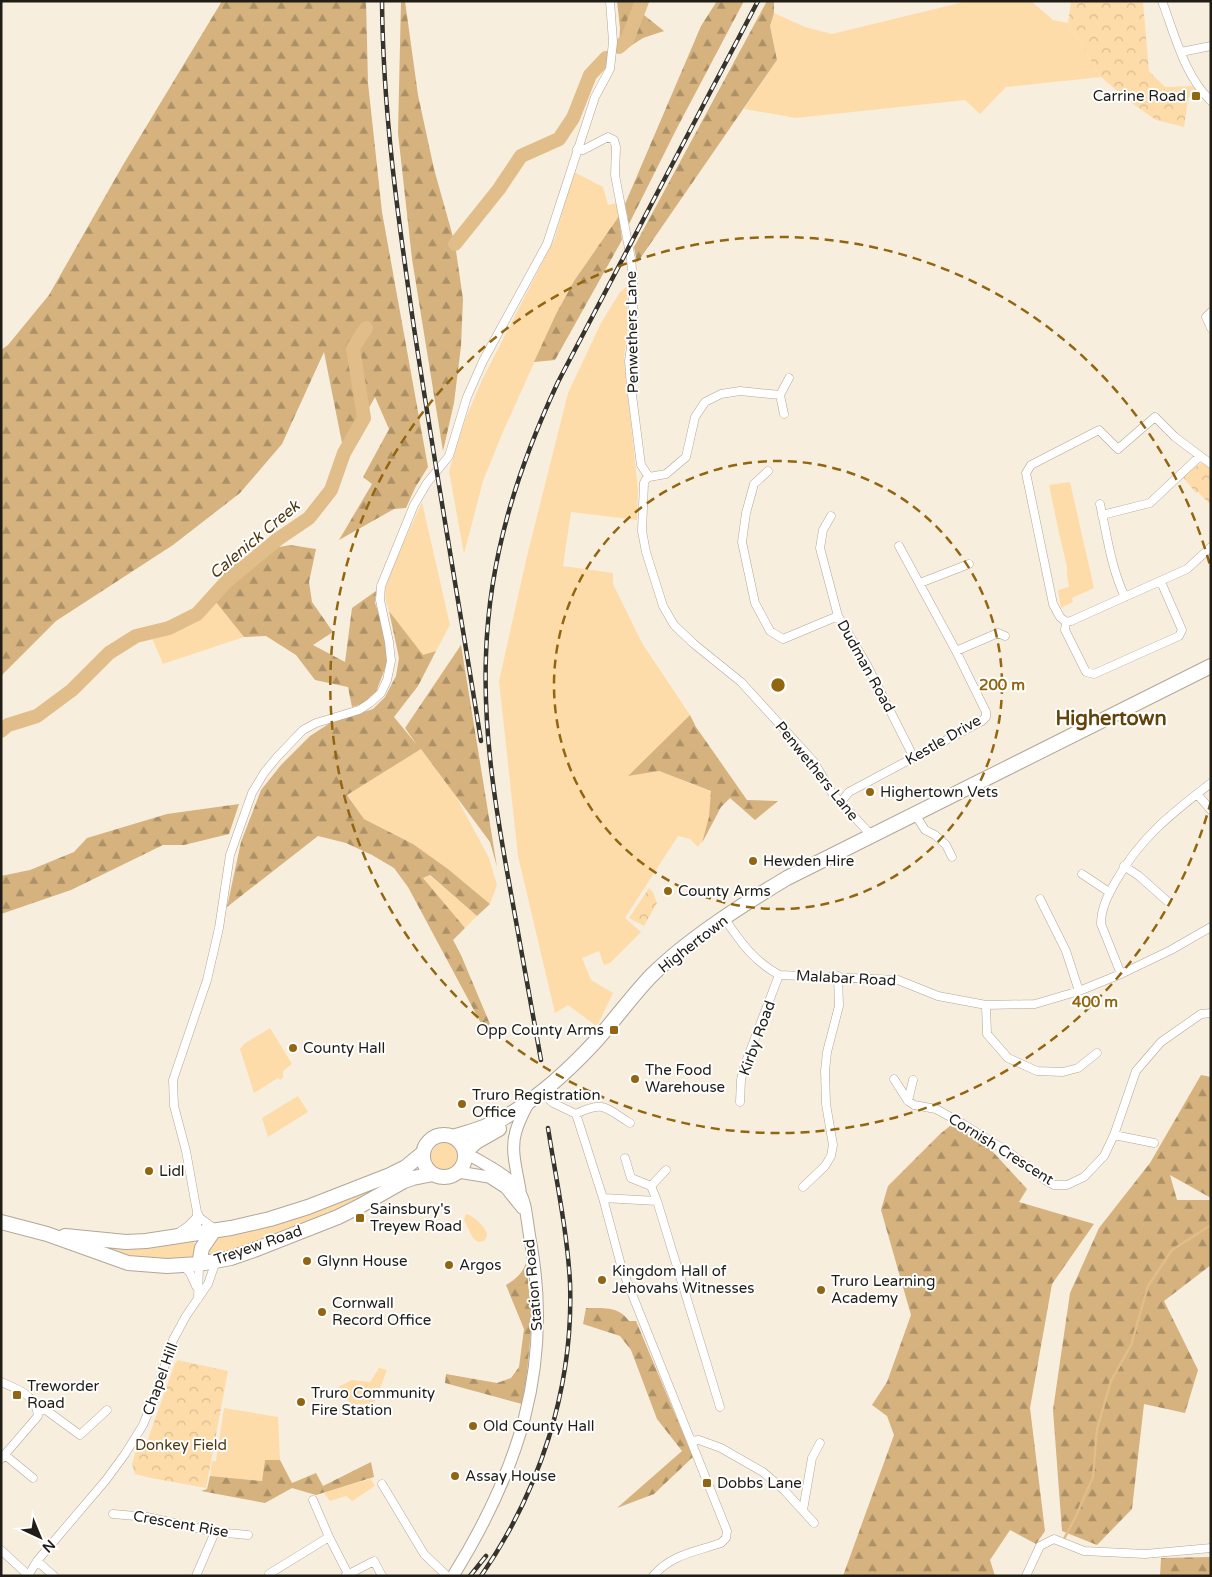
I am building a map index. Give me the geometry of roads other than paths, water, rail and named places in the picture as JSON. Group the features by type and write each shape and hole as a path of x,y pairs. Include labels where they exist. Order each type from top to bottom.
{"highway":[{"name":"Highertown","path":"465,1153 476,1142 504,1126 582,1056 651,976 725,918 787,878 1211,666"},
{"name":"Highertown","path":"454,1137 488,1126 529,1102"},
{"path":"444,1135 454,1137 465,1153 464,1164 458,1172 444,1177 433,1174 424,1164 423,1153 426,1145 433,1139 444,1135"},
{"name":"Treyew Road","path":"47,1234 126,1242 215,1231 270,1219 352,1190 400,1171 423,1153"},
{"name":"Treyew Road","path":"1,1222 47,1234 128,1263 167,1266 199,1264 254,1250 338,1217 404,1181 433,1174"},
{"path":"199,1264 202,1248 215,1231"},
{"path":"197,1233 202,1248"}],"street":[{"path":"197,1233 197,1215 186,1150 174,1106 173,1080 207,980 219,928 230,855 239,828 252,793 264,773 303,730 316,722 358,710 370,703 380,693 387,680 391,661 380,600 381,586 414,505 427,483 449,456 467,398 483,361 547,244 595,97 610,69 613,42 610,1"},
{"path":"1162,1 1181,52 1196,83 1203,94 1211,101"},
{"path":"1181,52 1211,46"},
{"name":"Penwethers Lane","path":"577,149 583,150 608,137 614,140 616,147 615,175 631,259 633,280 631,387 641,465 650,477 644,483 642,531 646,552 663,606 674,625 740,682 807,754 814,762 832,793 872,836"},
{"path":"1211,312 1206,317 1211,328"},
{"path":"784,414 780,395 789,378"},
{"path":"650,477 666,474 686,457 695,417 705,402 721,394 740,391 780,395"},
{"path":"1066,622 1060,617 1053,604 1026,473 1032,465 1099,430 1118,449 1154,417 1175,437 1211,464"},
{"path":"1102,515 1150,503 1200,456"},
{"path":"768,471 754,484 746,513 742,542 755,603 770,632 783,639 838,616"},
{"path":"1100,504 1112,562 1125,598"},
{"name":"Dudman Road","path":"830,516 823,530 820,548 838,616 867,665 913,756"},
{"name":"Kestle Drive","path":"841,802 849,792 895,768 913,756 982,721 986,717 986,712 956,651 899,546"},
{"path":"1066,622 1125,598 1187,569 1211,548"},
{"path":"920,583 969,564"},
{"path":"1066,622 1065,630 1086,672 1094,674 1179,636 1182,630 1160,582"},
{"path":"956,651 998,633 1005,636"},
{"path":"1121,974 1101,924 1101,915 1110,892 1124,866 1138,846 1155,829 1211,783"},
{"path":"1197,794 1211,810"},
{"path":"915,814 925,830 935,835 946,845 952,857"},
{"path":"1124,866 1139,876 1167,901"},
{"path":"1082,874 1110,892"},
{"path":"1040,899 1066,951 1079,991"},
{"name":"Malabar Road","path":"725,918 750,953 764,966 780,975 898,980 938,996 986,1005 1035,1004 1079,991 1121,974 1171,950 1211,927"},
{"name":"Kirby Road","path":"740,1102 741,1080 744,1067 780,975"},
{"path":"803,1187 825,1166 833,1145 826,1104 825,1071 827,1052 839,1006 838,976"},
{"path":"986,1005 986,1034 1008,1058 1037,1071 1062,1072 1078,1068 1097,1053"},
{"name":"Cornish Crescent","path":"908,1101 914,1105 936,1109 964,1124 1010,1153 1054,1185 1067,1185 1084,1177 1104,1156 1114,1135 1136,1071 1161,1042 1201,1014 1211,1013"},
{"path":"894,1079 908,1101"},
{"path":"908,1101 913,1080"},
{"path":"541,1092 553,1103 576,1114 603,1198 622,1269 726,1525 726,1538 721,1543 676,1557 662,1565 653,1576"},
{"name":"Station Road","path":"453,1576 477,1538 504,1482 518,1443 532,1389 536,1352 537,1307 527,1216 520,1190 514,1142 519,1122 529,1102"},
{"path":"576,1114 591,1106 600,1105 630,1123"},
{"path":"1114,1135 1154,1143"},
{"path":"465,1153 506,1176 520,1190"},
{"path":"625,1158 631,1178 651,1186 657,1201 720,1407"},
{"path":"651,1186 666,1170"},
{"name":"Station Road","path":"458,1172 482,1176 500,1184 512,1193 527,1216"},
{"path":"603,1198 657,1201"},
{"path":"197,1215 215,1231"},
{"path":"167,1238 184,1229 197,1215"},
{"name":"Chapel Hill","path":"28,1576 37,1561 106,1480 135,1439 150,1410 173,1340 208,1284 216,1261"},
{"path":"198,1299 199,1264"},
{"path":"183,1265 190,1273 197,1288"},
{"path":"1,1382 32,1398 36,1403 38,1416 3,1457 33,1478"},
{"path":"38,1411 46,1410 80,1435 107,1410"},
{"path":"691,1441 698,1440 720,1448 763,1472 784,1490 814,1523"},
{"path":"803,1510 812,1458 820,1442"},
{"path":"382,1484 424,1554 446,1576"},
{"path":"313,1500 347,1575 374,1561 382,1576"},
{"name":"Crescent Rise","path":"113,1514 147,1517 215,1532 248,1535"},
{"path":"196,1576 215,1532"},
{"path":"269,1574 329,1537"},
{"path":"1026,1576 1040,1546 1054,1539 1084,1551 1145,1554 1211,1548"},
{"path":"1,1550 28,1576"},
{"path":"37,1561 54,1576"}],"waterway":[{"name":"Calenick Creek","path":"619,47 627,40 642,1"},
{"name":"Calenick Creek","path":"455,244 499,189 521,156 559,139 573,118 590,75 606,58"},
{"name":"Calenick Creek","path":"1,731 8,725 37,716 72,690 109,653 136,636 169,628 197,614 226,582 278,539 309,518 331,490 344,453 364,418 353,348 366,328"},
{"path":"1064,1539 1093,1477 1097,1429 1111,1381 1131,1345 1148,1286 1172,1250 1211,1225"}],"railway":[{"path":"382,1 388,125 402,246 481,741"},
{"path":"541,1060 500,830 489,743 486,655 488,619 499,549 518,481 543,415 558,382 758,1"},
{"path":"481,1576 502,1543 536,1473 559,1399 566,1360 570,1321 569,1263 548,1128"},
{"path":"470,1576 486,1556"}],"place":[{"name":"Carrine Road","path":"1196,96"},
{"name":"Highertown Vets","path":"870,792"},
{"name":"Hewden Hire","path":"753,861"},
{"name":"County Arms","path":"668,891"},
{"name":"Opp County Arms","path":"614,1030"},
{"name":"County Hall","path":"293,1048"},
{"name":"The Food Warehouse","path":"635,1079"},
{"name":"Truro Registration Office","path":"462,1104"},
{"name":"Lidl","path":"149,1171"},
{"name":"Sainsbury's Treyew Road","path":"360,1218"},
{"name":"Glynn House","path":"307,1261"},
{"name":"Argos","path":"449,1265"},
{"name":"Kingdom Hall of Jehovahs Witnesses","path":"602,1280"},
{"name":"Truro Learning Academy","path":"821,1290"},
{"name":"Cornwall Record Office","path":"322,1312"},
{"name":"Treworder Road","path":"17,1395"},
{"name":"Truro Community Fire Station","path":"301,1402"},
{"name":"Old County Hall","path":"473,1426"},
{"name":"Assay House","path":"455,1476"},
{"name":"Dobbs Lane","path":"707,1483"}],"district":[{"name":"Highertown","path":"1111,718"}],"park label":[{"name":"Donkey Field","path":"181,1445"}]}
